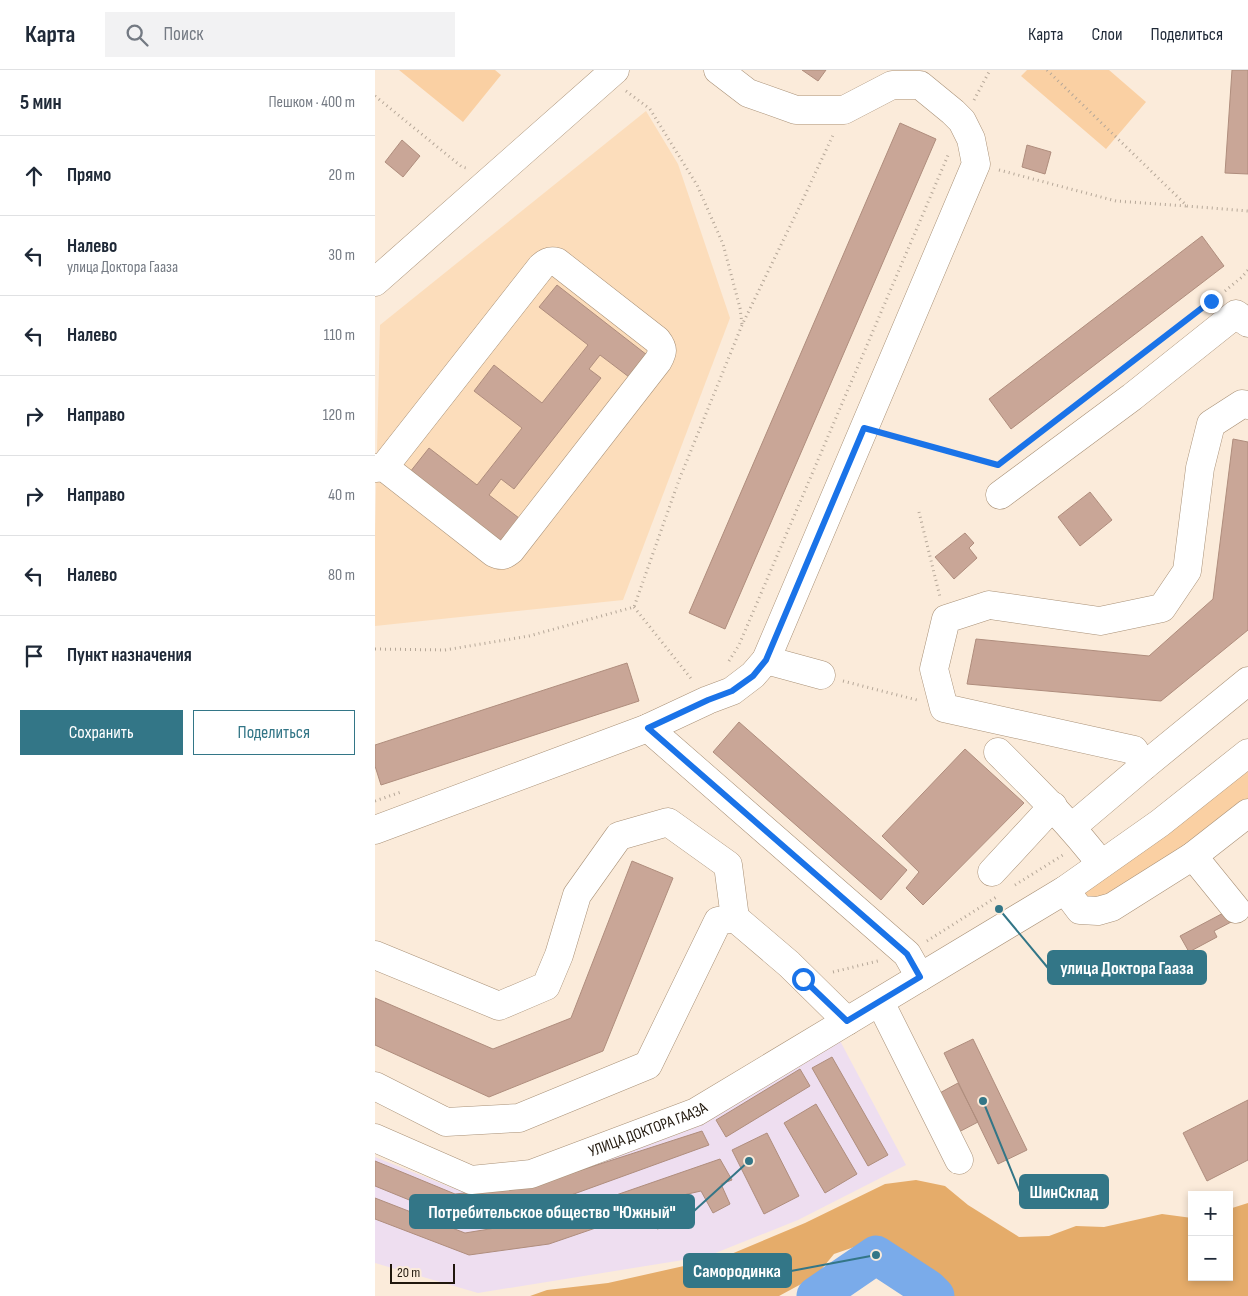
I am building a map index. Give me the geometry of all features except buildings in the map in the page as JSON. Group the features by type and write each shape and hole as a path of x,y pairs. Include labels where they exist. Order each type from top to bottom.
{"street":[{"path":"375,830 648,728 732,691 753,676 766,660 976,164 971,139 962,121 920,86 891,77 844,110 796,110 748,93 718,70"},
{"path":"375,282 621,81"},
{"path":"552,260 557,262 657,340 662,346 663,353 658,361 511,550 504,555 499,556 494,553 380,468 546,262 552,260"},
{"path":"1000,495 1132,397 1238,308"},
{"path":"1143,766 1134,750 944,708 934,670 946,619 989,606 1100,621 1162,608 1187,571 1199,468 1211,424 1243,404 1248,405"},
{"path":"766,660 821,674"},
{"path":"1072,827 1143,766 1248,681"},
{"path":"648,728 907,954 920,977"},
{"path":"998,752 1053,806 1101,864"},
{"name":"УЛИЦА ДОКТОРА ГААЗА","path":"375,1138 471,1180 531,1174 696,1112 920,977 1081,910 1101,864 1160,823 1248,753"},
{"path":"992,872 1053,806"},
{"path":"1081,910 1098,911 1112,907 1193,856 1248,812"},
{"path":"375,955 499,1006 546,986 559,955 577,895 619,836 668,822 728,865 735,918 789,964 847,1021"},
{"path":"1193,856 1236,909"},
{"path":"375,1086 446,1122 519,1118 649,1065 718,921 735,918"},
{"path":"880,1002 959,1160"}],"path":[{"path":"729,662 739,646 962,121 990,70"},
{"path":"1047,70 1187,206"},
{"path":"621,81 650,108 697,186 723,244 740,308 742,325"},
{"path":"375,96 462,167 473,170"},
{"path":"634,607 679,480 742,325 844,110"},
{"path":"976,164 1116,201 1248,211"},
{"path":"1238,308 1242,277 1248,270"},
{"path":"1077,404 1148,350"},
{"path":"864,428 998,465"},
{"path":"919,512 946,619"},
{"path":"375,649 445,650 529,636 634,607"},
{"path":"634,607 708,700"},
{"path":"821,674 944,708"},
{"path":"375,801 403,791"}],"shaded area":[{"path":"399,70 495,70 501,75 463,122"},
{"path":"1027,70 1109,70 1146,102 1106,149 1021,76"},
{"path":"646,111 678,164 730,318 623,600 375,626 375,534 380,325"},
{"path":"1248,771 1248,799 1109,901 1089,903 1079,895"},
{"path":"838,1037 906,1165 798,1220 708,1256 478,1293 375,1263 375,1157 455,1189 531,1182 679,1134"},
{"path":"916,1180 945,1186 968,1205 1019,1237 1049,1236 1076,1226 1104,1227 1162,1214 1188,1217 1188,1281 1233,1281 1233,1208 1248,1203 1248,1296 937,1296 940,1275 860,1245 834,1254 816,1276 779,1296 530,1296 547,1290 608,1283 724,1257 805,1223 885,1184"}],"waterway":[{"path":"816,1296 876,1255 928,1289 935,1296"}],"place":[{"name":"улица Доктора Гааза","path":"999,909"},
{"name":"ШинСклад","path":"983,1101"},
{"name":"Потребительское общество \"Южный\"","path":"749,1161"},
{"name":"Самородинка","path":"876,1255"}],"route":[{"path":"803,979 847,1021 920,977 907,954 648,728 732,691 753,676 766,660 864,428 998,465 1211,301"}]}
